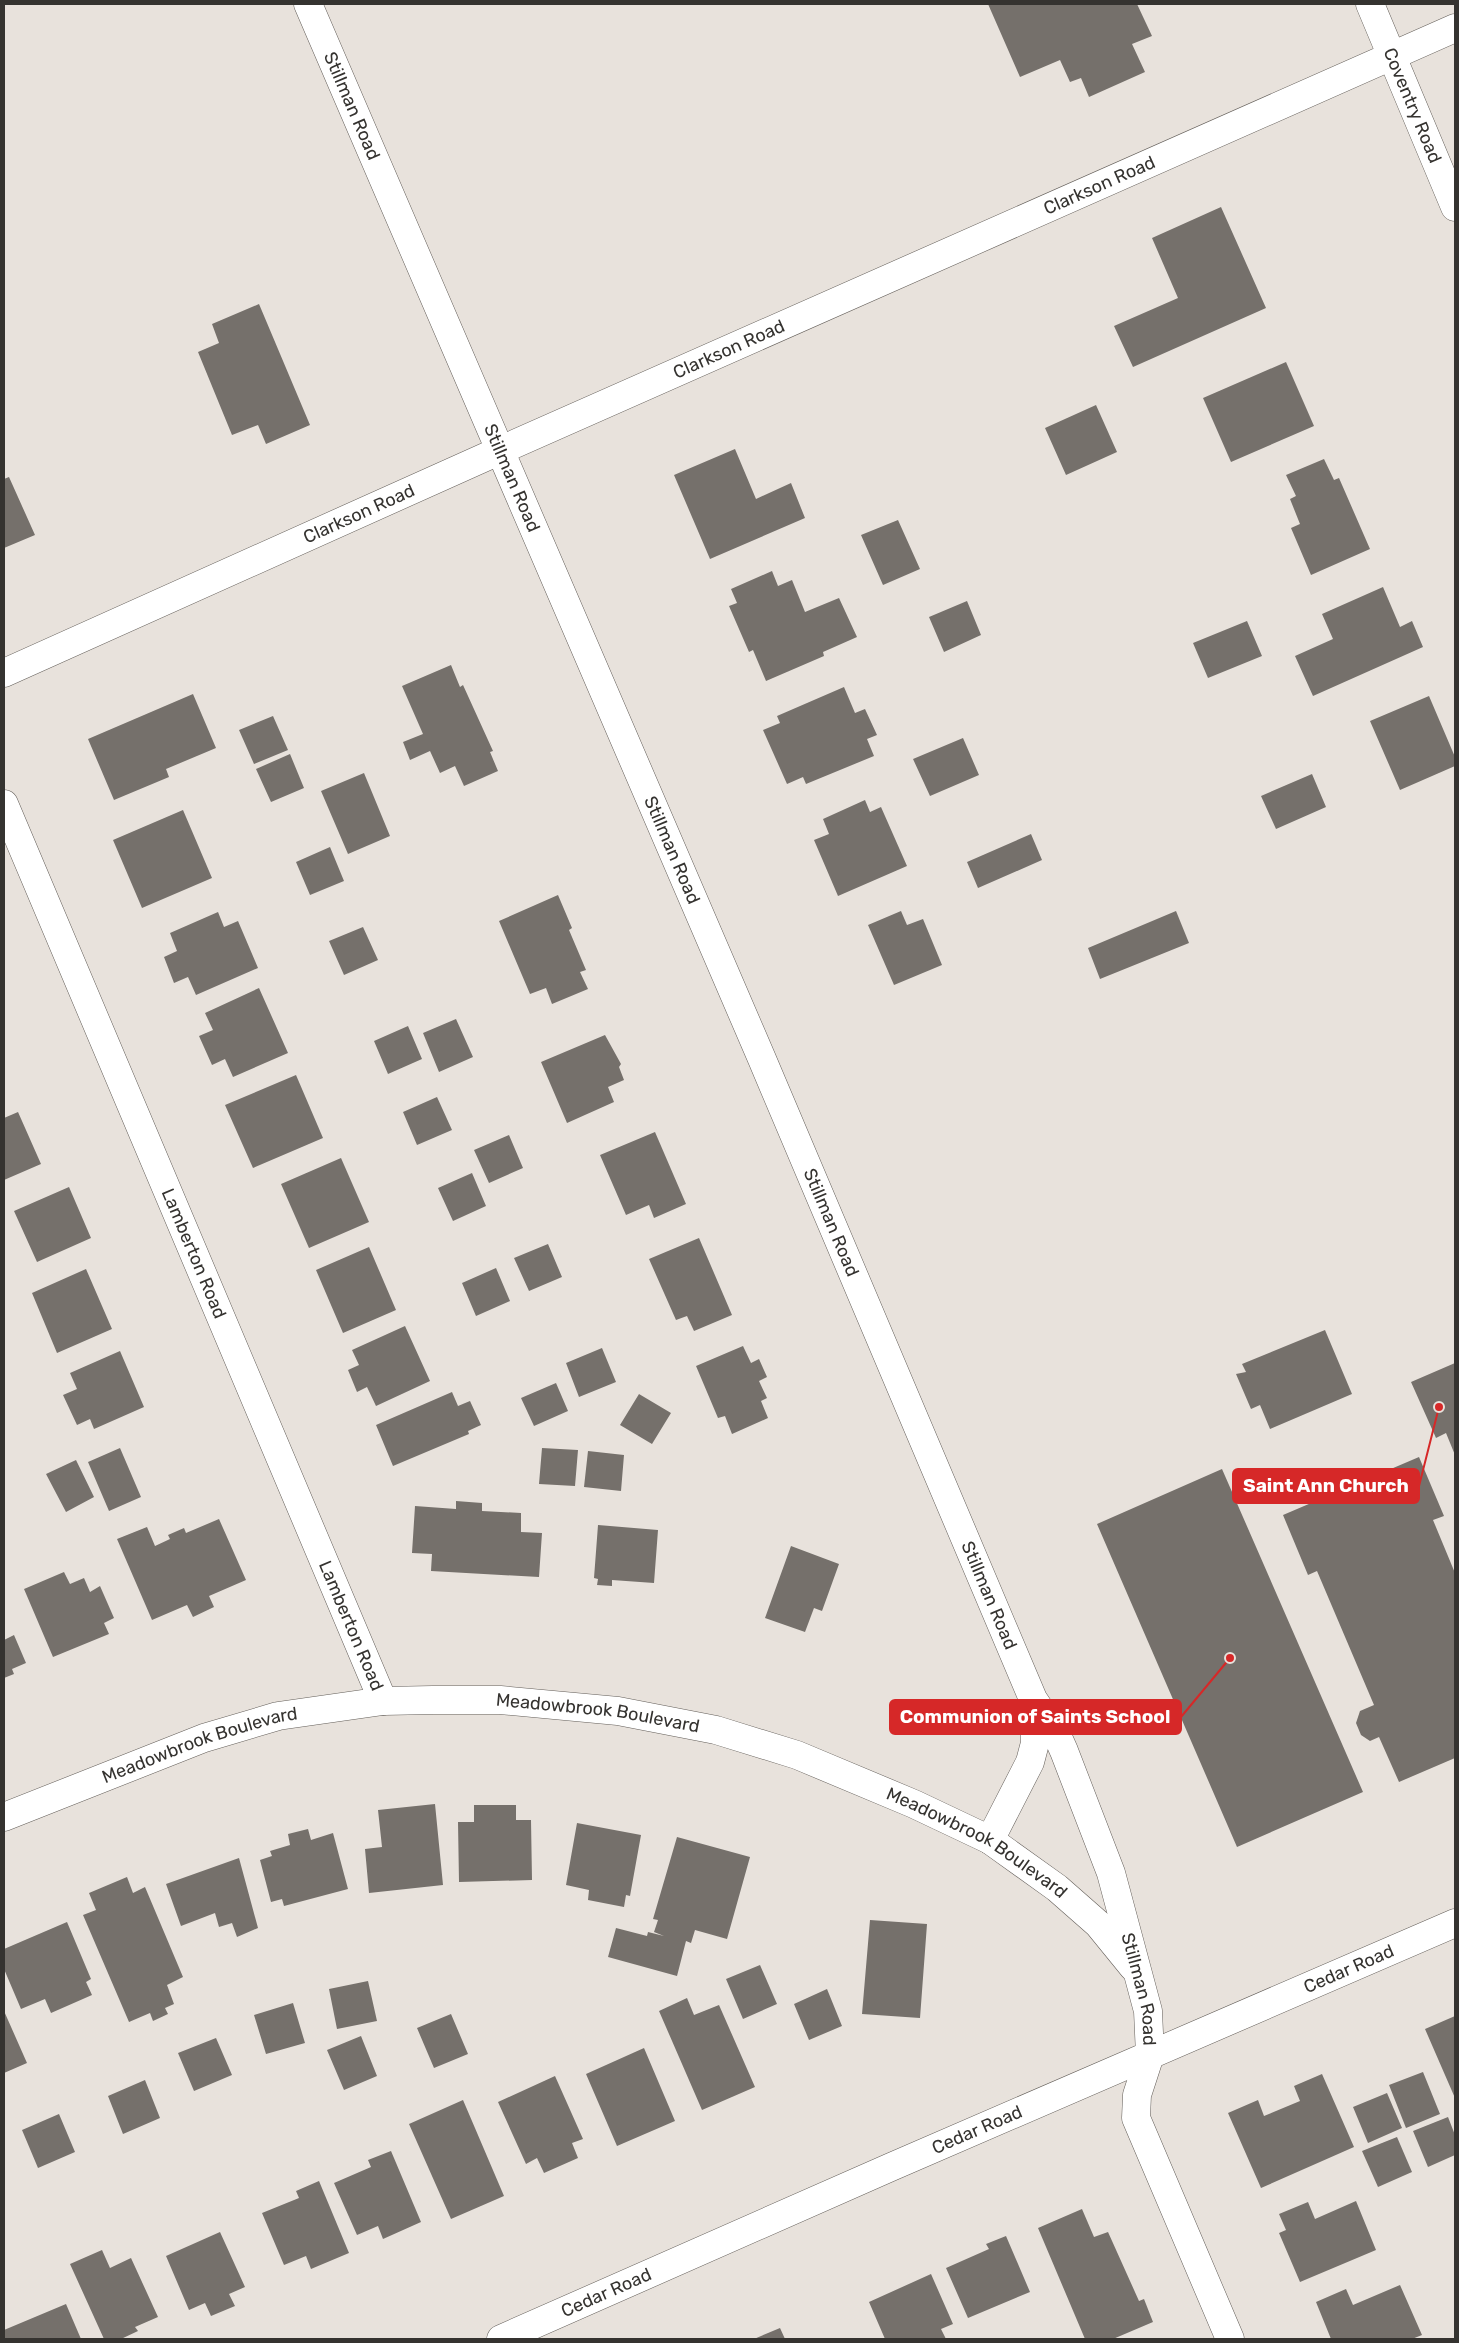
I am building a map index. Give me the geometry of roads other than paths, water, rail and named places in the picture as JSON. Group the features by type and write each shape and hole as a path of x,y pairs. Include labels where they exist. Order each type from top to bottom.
{"street":[{"name":"Stillman Road","path":"308,4 501,450 1033,1699 1056,1733 1064,1751 1111,1873 1148,2011 1150,2055 1137,2094 1136,2118 1230,2339"},
{"name":"Coventry Road","path":"1370,4 1455,207"},
{"name":"Clarkson Road","path":"4,673 501,450 1455,28"},
{"name":"Lamberton Road","path":"4,804 383,1701"},
{"name":"Stillman Road","path":"990,1840 1030,1762 1035,1743 1033,1699"},
{"name":"Meadowbrook Boulevard","path":"4,1817 204,1738 278,1716 383,1701 500,1700 618,1711 716,1730 797,1755 914,1804 990,1840 1064,1894 1098,1924 1138,1972"},
{"name":"Cedar Road","path":"501,2339 1455,1923"}],"place":[{"name":"Saint Ann Church","path":"1439,1407"},
{"name":"Communion of Saints School","path":"1230,1658"}]}
